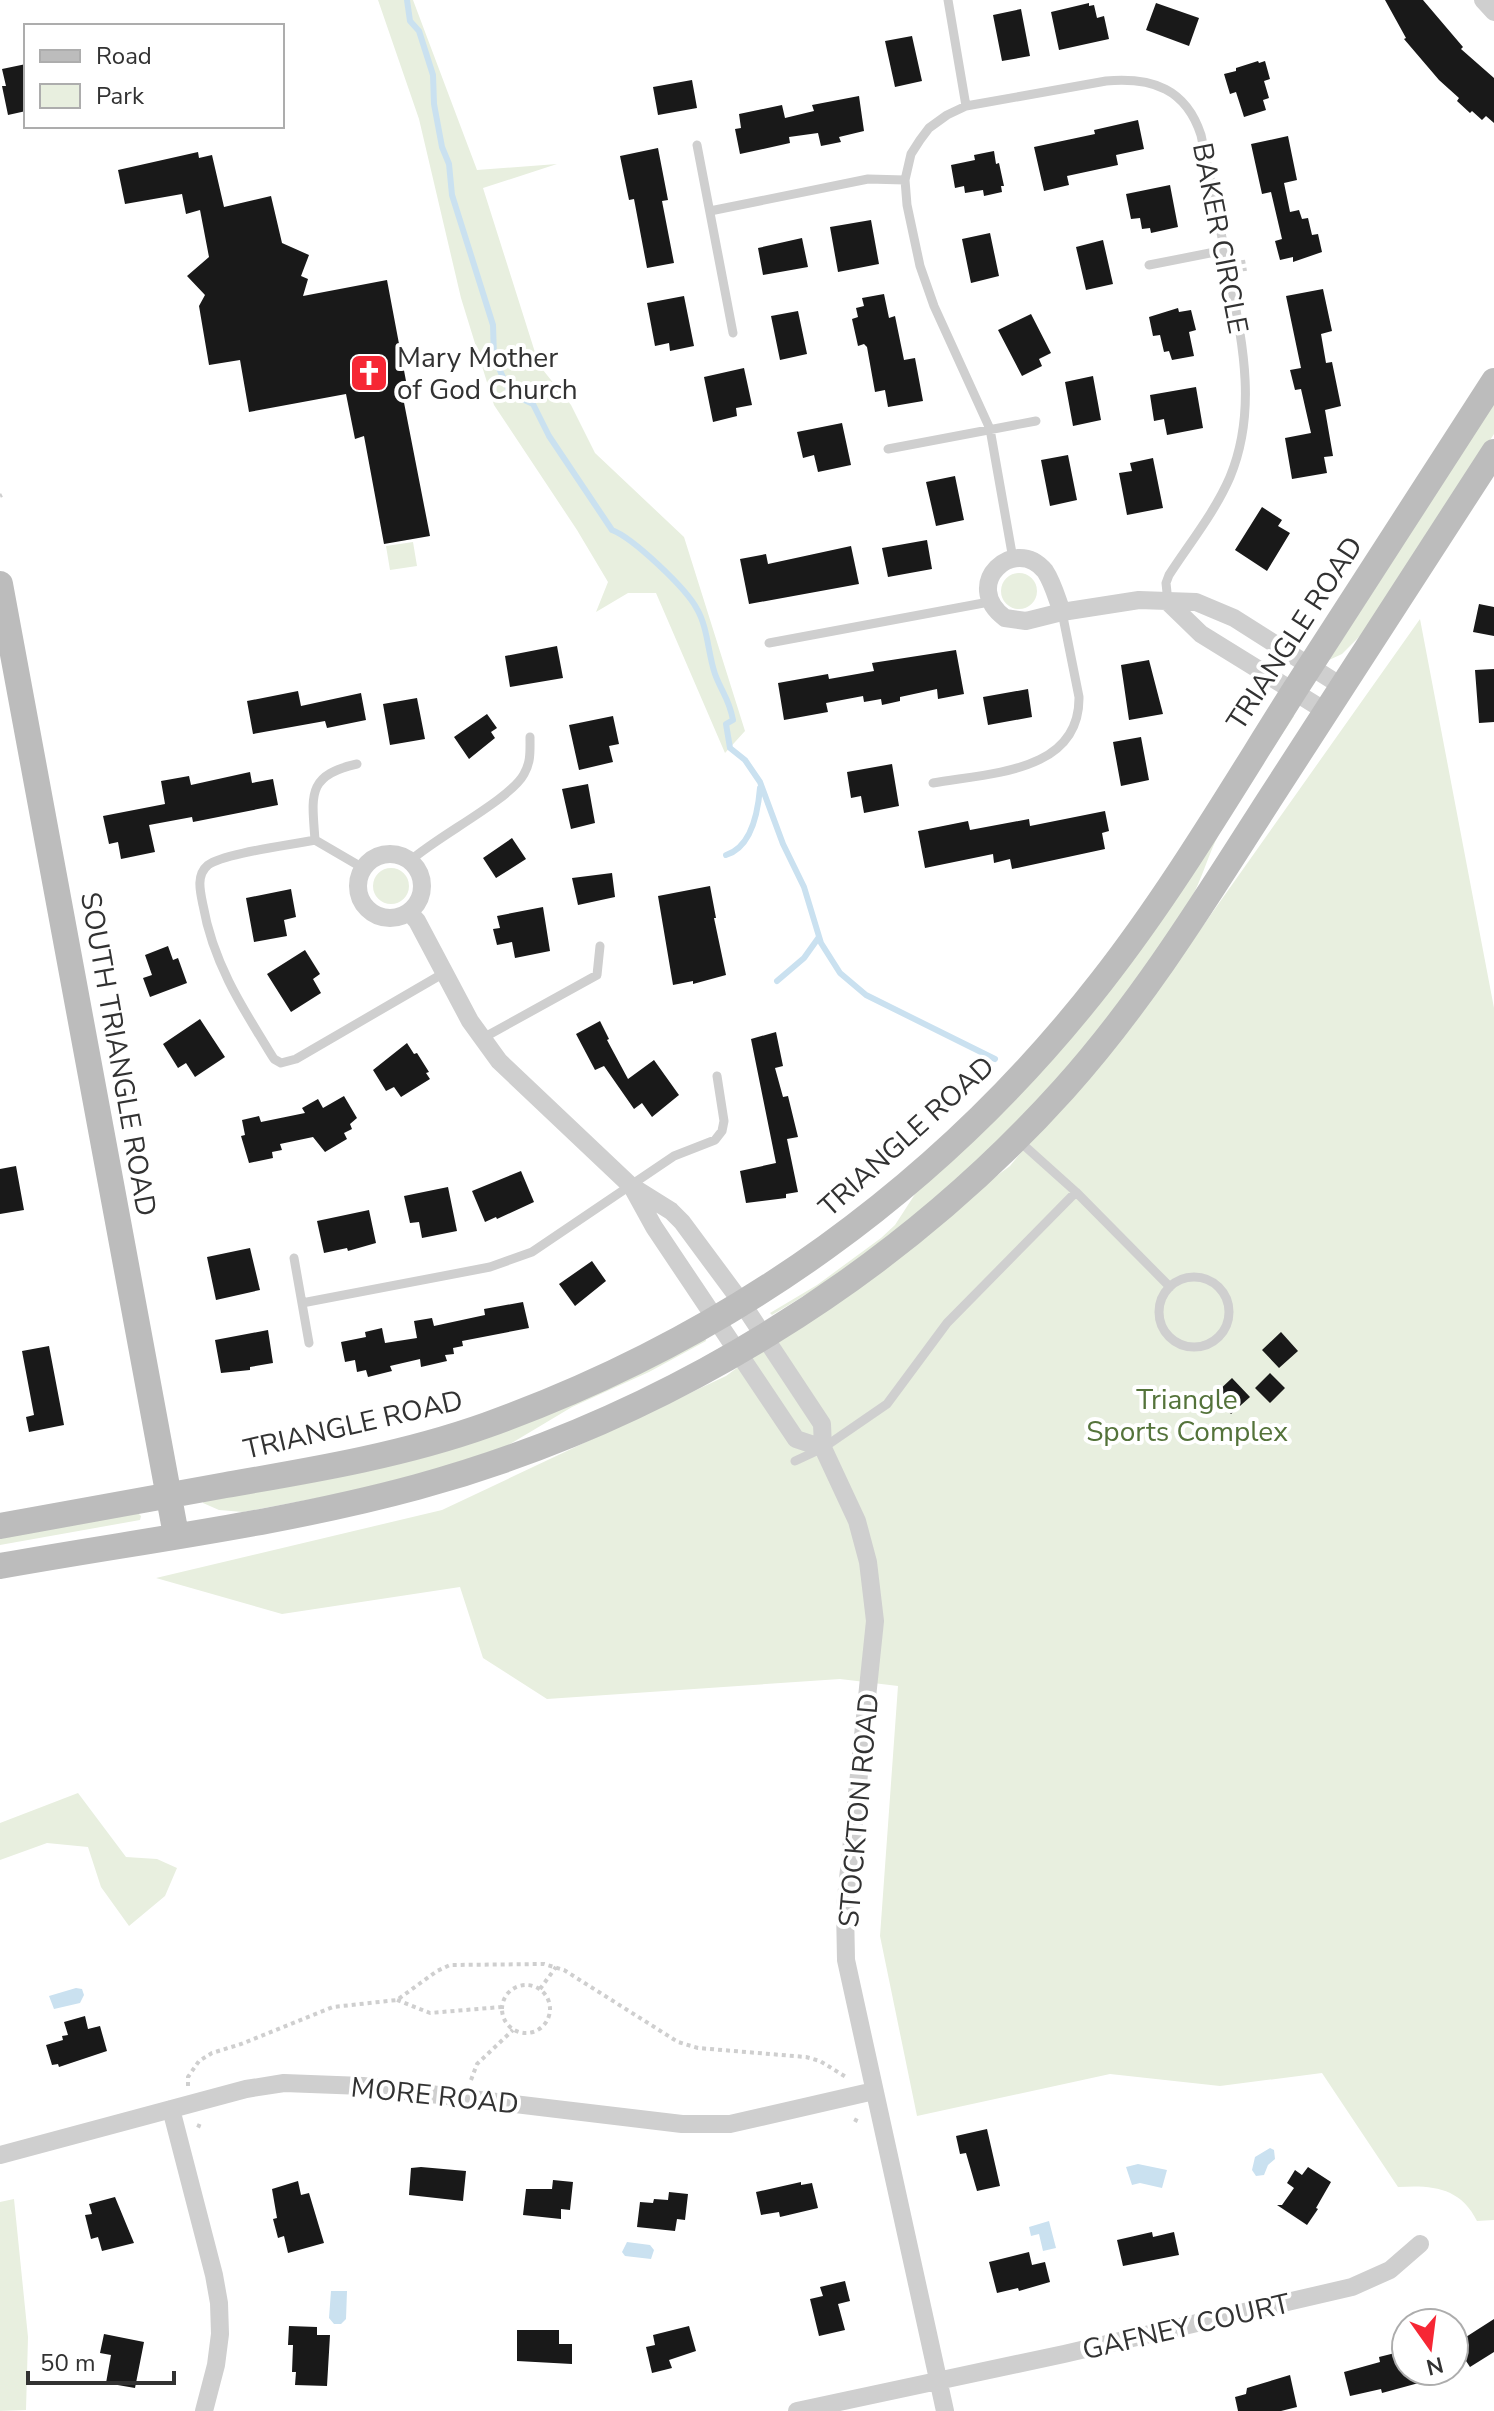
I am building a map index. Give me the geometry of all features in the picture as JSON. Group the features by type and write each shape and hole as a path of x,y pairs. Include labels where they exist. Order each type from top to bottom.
{"street":[{"path":"1483,0 1494,12"},
{"name":"TRIANGLE ROAD","path":"0,1526 345,1463 484,1426 578,1389 714,1319 826,1249 891,1200 947,1151 1026,1071 1131,942 1238,783 1293,692 1494,381"},
{"path":"0,1566 293,1515 370,1498 416,1487 551,1442 618,1413 738,1352 807,1309 914,1232 1062,1092 1155,976 1494,452"},
{"path":"1062,612 1050,579 1042,568 1031,561 1013,559 992,572 988,585 989,602 1005,618 1018,622 1139,600 1196,602 1234,618 1343,687"},
{"name":"SOUTH TRIANGLE ROAD","path":"0,584 176,1535"},
{"path":"1168,602 1201,634 1327,712"},
{"path":"382,855 397,855 410,861 417,870 422,890 414,908 393,918 373,914 365,907 358,890 363,868 382,855"},
{"name":"STOCKTON ROAD","path":"409,912 483,1038 516,1079 631,1186 671,1211 742,1303 822,1424 823,1448 857,1521 873,1593 875,1621 845,1908 846,1960 945,2411"},
{"name":"STOCKTON ROAD","path":"631,1186 654,1227 796,1439 823,1448"},
{"name":"MORE ROAD","path":"0,2155 246,2089 284,2083 363,2086 682,2124 730,2124 874,2091"},
{"path":"171,2109 219,2303 220,2334 216,2365 204,2411"},
{"name":"GAFNEY COURT","path":"797,2411 1352,2287 1390,2270 1420,2244"}],"lane":[{"path":"948,0 966,106"},
{"name":"BAKER CIRCLE","path":"1013,559 990,429 924,279 907,205 905,180 911,154 929,128 966,106 1123,80 1152,83 1173,93 1196,118 1225,250 1246,374 1246,407 1230,477 1169,575 1166,583 1168,602"},
{"path":"697,145 733,333"},
{"path":"710,211 868,179 905,180"},
{"path":"1149,265 1225,250"},
{"path":"888,449 1036,421"},
{"path":"769,643 989,602"},
{"path":"933,783 1028,765 1057,751 1070,736 1080,709 1062,612"},
{"path":"410,861 519,782 529,765 530,737"},
{"path":"315,840 312,796 328,774 357,764"},
{"path":"363,868 315,840 222,859 206,866 199,879 206,925 222,971 274,1059 281,1063 296,1059 444,973"},
{"path":"483,1038 597,975 600,946"},
{"path":"302,1303 512,1261 550,1241 674,1156 715,1140 722,1131 724,1121 717,1076"},
{"path":"1016,1138 1076,1192 1170,1287"},
{"path":"795,1461 823,1448 868,1420 887,1404 947,1323 1076,1192"},
{"path":"294,1258 309,1343"},
{"path":"1201,1277 1220,1288 1229,1308 1224,1329 1217,1338 1195,1347 1173,1340 1165,1331 1159,1308 1170,1287 1179,1280 1201,1277"}],"path":[{"path":"397,2000 450,1965 544,1964 556,1967 678,2042 698,2048 806,2057 820,2061 846,2078"},
{"path":"540,1989 556,1967"},
{"path":"525,1985 540,1989 550,2002 549,2019 529,2034 513,2030 504,2018 501,2007 506,1996 525,1985"},
{"path":"188,2086 188,2077 199,2061 212,2053 333,2007 397,2000 430,2013 501,2007"},
{"path":"471,2080 477,2064 513,2030"},
{"path":"197,2125 204,2128"}],"green space":[{"path":"378,0 413,0 477,170 557,164 483,188 539,365 571,405 595,453 684,537 745,731 725,753 656,593 628,593 596,612 608,582 494,405 461,298 419,119"},
{"path":"1494,403 1494,434 1369,627 1342,654 1329,660"},
{"path":"413,542 417,566 390,570 386,546"},
{"path":"1019,573 1032,578 1037,591 1032,604 1019,609 1006,604 1001,591 1006,578"},
{"name":"Triangle Sports Complex","path":"1420,619 1494,1008 1494,2220 1477,2221 1462,2201 1444,2190 1398,2187 1322,2073 1220,2086 1110,2074 917,2116 880,1936 898,1686 840,1679 547,1699 483,1658 460,1587 282,1614 156,1578 442,1510 726,1376 1010,1166 1166,978"},
{"path":"1292,714 1294,716 1227,819 1182,915 1074,1061 983,1157 933,1201 828,1281 772,1315 770,1313 817,1285 881,1238 895,1225 917,1191 1034,1080 1115,984"},
{"path":"391,868 404,873 409,886 404,899 391,904 378,899 373,886 378,873"},
{"path":"705,1337 706,1341 649,1372 572,1407 505,1447 349,1492 243,1512 219,1510 203,1503 204,1500 281,1488"},
{"path":"138,1513 140,1520 0,1545 0,1538"},
{"path":"78,1793 126,1857 157,1859 177,1868 165,1896 129,1926 101,1887 88,1847 47,1843 0,1860 0,1823"},
{"path":"14,2199 28,2337 26,2410 0,2411 0,2202"}],"water":[{"path":"82,1989 84,1995 80,2003 54,2009 49,1996"},
{"path":"1270,2148 1274,2150 1275,2159 1264,2175 1256,2176 1252,2170 1255,2157"},
{"path":"1138,2164 1167,2170 1162,2188 1140,2183 1132,2185 1126,2167"},
{"path":"1049,2221 1056,2248 1043,2251 1039,2234 1031,2236 1029,2227"},
{"path":"627,2242 650,2245 654,2250 651,2259 625,2256 622,2252"},
{"path":"331,2291 347,2291 346,2319 341,2324 334,2324 329,2318"}],"building":[{"path":"1385,0 1423,0 1463,47 1461,49 1494,78 1494,123 1486,116 1482,120 1472,111 1470,113 1457,101 1459,98 1404,39"},
{"path":"1089,3 1089,6 1094,5 1097,18 1104,16 1109,39 1059,50 1051,12"},
{"path":"1156,3 1199,18 1189,46 1146,30"},
{"path":"1021,9 1030,56 1002,61 993,15"},
{"path":"912,36 922,81 895,87 885,41"},
{"path":"1265,61 1270,79 1264,81 1269,98 1263,100 1266,110 1244,117 1236,92 1230,94 1224,74"},
{"path":"24,64 24,111 8,115 2,69"},
{"path":"692,80 697,108 658,115 653,87"},
{"path":"859,96 864,131 839,137 841,142 821,146 818,133 789,137 790,143 740,154 735,129 741,128 739,114 782,105 785,118 814,111 812,105"},
{"path":"1138,120 1144,149 1116,155 1118,165 1067,176 1069,185 1044,191 1034,147 1095,134 1094,130"},
{"path":"1288,136 1297,180 1284,183 1290,212 1299,210 1302,219 1308,218 1312,235 1318,234 1322,252 1293,262 1293,257 1280,260 1275,241 1282,239 1271,192 1262,194 1251,144"},
{"path":"658,148 668,200 662,201 674,263 647,268 634,199 629,200 620,156"},
{"path":"994,151 1004,186 1001,186 1002,192 984,196 983,190 965,193 964,186 955,188 951,165 975,160 974,155"},
{"name":"Mary Mother of God Church","path":"198,152 199,158 212,155 224,207 271,196 282,243 309,255 301,276 308,279 303,296 387,280 406,381 400,382 430,536 384,544 364,436 355,439 346,394 249,412 240,360 209,365 199,306 205,295 187,276 209,257 200,210 186,214 182,194 125,204 118,170"},
{"path":"1170,185 1178,227 1151,233 1150,228 1142,229 1140,218 1131,219 1126,194"},
{"path":"871,220 879,264 838,272 830,227"},
{"path":"990,233 999,276 971,283 962,239"},
{"path":"802,238 808,267 763,275 758,248"},
{"path":"1103,240 1113,284 1086,290 1076,247"},
{"path":"1323,289 1332,331 1321,334 1326,363 1332,362 1341,406 1325,410 1333,456 1324,457 1327,473 1292,479 1285,438 1311,433 1301,389 1295,390 1290,370 1301,368 1286,296"},
{"path":"884,294 889,318 895,316 904,360 915,358 923,401 888,407 885,390 875,392 867,347 864,344 858,346 852,319 858,317 856,308 864,306 862,298"},
{"path":"684,296 694,346 670,351 669,343 655,346 647,303"},
{"path":"1178,308 1179,312 1191,310 1196,330 1189,332 1194,356 1172,360 1169,351 1164,352 1160,335 1153,336 1149,317"},
{"path":"798,311 807,354 780,360 771,316"},
{"path":"1031,314 1051,353 1039,359 1042,366 1022,376 998,330"},
{"path":"744,368 752,405 736,408 737,416 713,422 704,377"},
{"path":"1093,376 1101,420 1073,426 1065,382"},
{"path":"1196,387 1203,428 1167,435 1164,419 1154,421 1150,395"},
{"path":"842,423 851,465 818,472 814,455 803,458 797,432"},
{"path":"1068,455 1077,500 1050,506 1041,460"},
{"path":"1153,458 1163,508 1127,515 1119,473 1132,471 1130,463"},
{"path":"955,476 964,520 936,526 926,482"},
{"path":"1262,507 1282,520 1278,526 1290,533 1267,571 1235,550"},
{"path":"927,540 932,569 888,577 882,548"},
{"path":"851,546 859,584 749,604 740,559 766,554 768,564"},
{"path":"1479,604 1494,607 1494,636 1473,632"},
{"path":"557,646 563,678 510,687 505,656"},
{"path":"956,650 964,694 938,699 937,689 900,697 900,701 882,705 881,699 864,702 863,696 826,703 828,712 784,720 778,683 828,674 829,679 874,671 872,663"},
{"path":"1149,660 1163,714 1129,720 1121,665"},
{"path":"1494,669 1494,722 1479,723 1475,670"},
{"path":"1028,689 1032,717 988,725 983,697"},
{"path":"298,691 301,706 361,693 366,720 327,728 325,721 253,734 247,701"},
{"path":"417,698 425,739 390,745 383,704"},
{"path":"487,714 497,728 491,732 495,738 469,759 454,737"},
{"path":"613,716 619,744 609,746 613,762 579,770 569,725"},
{"path":"1141,737 1149,780 1121,786 1113,742"},
{"path":"892,764 899,806 864,813 861,796 851,798 847,772"},
{"path":"250,772 252,783 273,779 278,805 193,822 192,817 149,825 155,852 121,859 118,842 109,844 103,816 165,804 161,781 189,776 191,785"},
{"path":"588,784 595,823 571,829 562,789"},
{"path":"1105,811 1109,831 1102,833 1105,849 1012,869 1010,859 994,863 993,854 925,868 918,831 968,821 970,830 1029,819 1030,826"},
{"path":"512,838 526,859 496,878 483,858"},
{"path":"612,873 615,897 578,905 572,878"},
{"path":"710,886 726,975 693,984 693,981 673,985 658,896"},
{"path":"291,889 296,917 284,920 287,936 254,942 246,898"},
{"path":"543,907 550,951 515,958 512,942 497,945 493,929 500,928 497,916"},
{"path":"168,946 173,960 178,958 187,983 150,997 143,978 152,975 145,955"},
{"path":"305,950 320,974 313,979 321,993 291,1012 267,974"},
{"path":"200,1019 225,1057 195,1077 186,1063 178,1068 163,1044"},
{"path":"600,1021 628,1079 654,1060 679,1095 652,1117 642,1103 634,1109 604,1066 595,1070 576,1034"},
{"path":"776,1032 783,1066 775,1068 783,1097 788,1096 798,1137 787,1139 798,1192 786,1194 786,1198 746,1203 740,1171 776,1163 751,1039"},
{"path":"407,1043 414,1054 417,1053 430,1079 401,1097 394,1087 386,1091 373,1070"},
{"path":"344,1096 357,1118 350,1124 352,1129 344,1133 347,1139 325,1152 313,1137 280,1144 282,1150 272,1152 273,1158 249,1163 241,1136 245,1135 242,1120 259,1116 261,1122 305,1113 302,1108 318,1099 323,1108"},
{"path":"16,1166 24,1210 0,1214 0,1169"},
{"path":"521,1171 534,1202 485,1222 472,1191"},
{"path":"448,1187 457,1231 422,1238 419,1222 410,1223 404,1196"},
{"path":"369,1210 376,1243 348,1251 347,1248 324,1253 317,1221"},
{"path":"250,1248 260,1290 216,1300 207,1257"},
{"path":"592,1261 606,1281 575,1306 559,1284"},
{"path":"523,1302 529,1328 462,1341 463,1346 453,1348 454,1354 445,1355 447,1361 421,1367 420,1359 390,1366 392,1371 368,1377 366,1370 357,1372 355,1360 345,1362 341,1342 366,1337 365,1332 382,1328 385,1343 417,1338 414,1321 432,1318 434,1326 485,1315 484,1309"},
{"path":"268,1330 273,1363 250,1367 250,1370 221,1373 215,1340"},
{"path":"1281,1332 1298,1351 1279,1368 1262,1350"},
{"path":"49,1346 64,1425 29,1432 26,1417 34,1415 22,1351"},
{"path":"1270,1373 1285,1388 1270,1403 1255,1388"},
{"path":"1232,1378 1250,1397 1231,1414 1214,1395"},
{"path":"85,2016 88,2029 100,2026 107,2051 59,2067 58,2064 52,2065 46,2045 63,2040 62,2036 68,2035 64,2022"},
{"path":"987,2129 1000,2186 977,2191 966,2153 960,2154 956,2136"},
{"path":"1308,2167 1331,2182 1307,2225 1277,2205 1282,2205 1294,2188 1287,2183 1295,2170 1302,2175"},
{"path":"411,2168 466,2171 463,2201 409,2195"},
{"path":"553,2180 573,2182 570,2210 561,2209 561,2219 523,2215 526,2189 552,2189"},
{"path":"298,2181 301,2195 309,2193 324,2243 288,2253 284,2236 278,2238 273,2219 277,2218 272,2189"},
{"path":"801,2182 801,2185 812,2183 818,2208 780,2217 779,2212 761,2215 756,2192"},
{"path":"669,2192 688,2194 685,2220 677,2219 675,2231 637,2227 640,2202 668,2200"},
{"path":"115,2197 134,2243 102,2251 98,2237 91,2239 85,2215 92,2214 89,2204"},
{"path":"1152,2232 1153,2237 1174,2232 1179,2255 1123,2266 1117,2240"},
{"path":"1029,2252 1032,2265 1045,2262 1050,2282 1019,2291 1018,2288 997,2293 989,2262"},
{"path":"845,2281 850,2301 838,2304 845,2330 819,2336 810,2299 823,2296 820,2287"},
{"path":"1494,2319 1494,2352 1470,2367 1470,2334"},
{"path":"289,2326 317,2327 317,2335 330,2335 327,2386 295,2385 293,2345 288,2345"},
{"path":"689,2326 696,2351 669,2360 672,2368 652,2373 646,2347 655,2345 653,2335"},
{"path":"517,2330 559,2330 559,2344 572,2344 572,2364 517,2361"},
{"path":"104,2334 144,2342 135,2388 106,2383 111,2355 100,2353"},
{"path":"1390,2354 1390,2387 1404,2387 1350,2396 1344,2372 1380,2362 1379,2357"},
{"path":"1290,2375 1297,2407 1281,2411 1238,2411 1235,2397 1246,2394 1247,2388"}],"waterway":[{"path":"407,0 410,21 419,31 433,75 434,104 442,147 449,164 452,195 493,325 494,357 510,393 533,404 549,436 612,530 658,565 697,609 715,674 733,720 726,724 730,748 745,760 760,782 783,844 804,887 821,943 840,973 866,995 995,1059"},
{"path":"726,855 735,851 748,837 758,807 760,788"},
{"path":"777,981 804,958 819,937"}],"place":[{"name":"Mary Mother of God Church","path":"369,373"}]}
